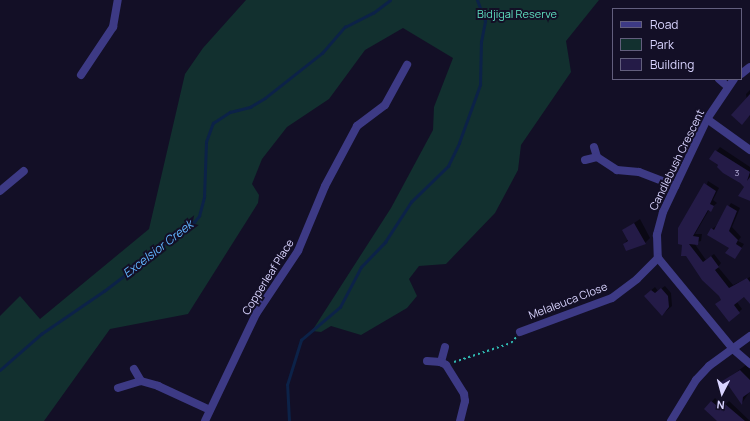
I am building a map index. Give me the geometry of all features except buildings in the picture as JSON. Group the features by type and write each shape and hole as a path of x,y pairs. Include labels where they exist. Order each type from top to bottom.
{"street":[{"path":"81,75 113,27 118,0"},
{"name":"Copperleaf Place","path":"205,421 256,314 298,251 325,186 358,126 385,105 407,65"},
{"path":"742,73 750,67"},
{"path":"720,80 727,86"},
{"name":"Candlebush Crescent","path":"658,258 658,226 707,119 727,86 733,80"},
{"path":"707,119 750,150"},
{"path":"594,147 597,157 617,170 639,172 675,186"},
{"path":"584,160 597,157"},
{"path":"0,191 24,171"},
{"path":"658,258 733,349 750,364"},
{"name":"Melaleuca Close","path":"520,332 612,298 637,279 658,258"},
{"path":"672,421 696,380 709,366 750,336"},
{"path":"446,347 444,364 464,394 465,401 460,421"},
{"path":"427,361 444,364"},
{"path":"134,369 141,381"},
{"path":"118,388 141,381 158,386 210,410"}],"path":[{"path":"444,364 511,343 520,332"}],"green space":[{"name":"Bidjigal Reserve","path":"246,0 599,0 566,41 571,72 521,145 518,170 495,213 446,264 419,266 409,279 417,296 407,308 361,335 331,326 321,332 312,331 391,208 433,130 434,107 453,58 403,28 365,50 329,99 287,127 262,159 252,184 259,195 258,203 188,314 110,329 44,421 0,421 0,316 20,296 40,319 149,229 185,74 203,48"}],"waterway":[{"name":"Excelsior Creek","path":"0,370 41,334 104,291 159,249 184,226 194,222 199,216 204,197 206,142 213,123 230,112 250,107 265,98 322,53 345,27 373,13 390,0"},
{"path":"289,421 287,385 301,340 340,307 361,267 385,242 411,202 448,166 459,143 480,85 481,42 485,21 477,0"}]}
